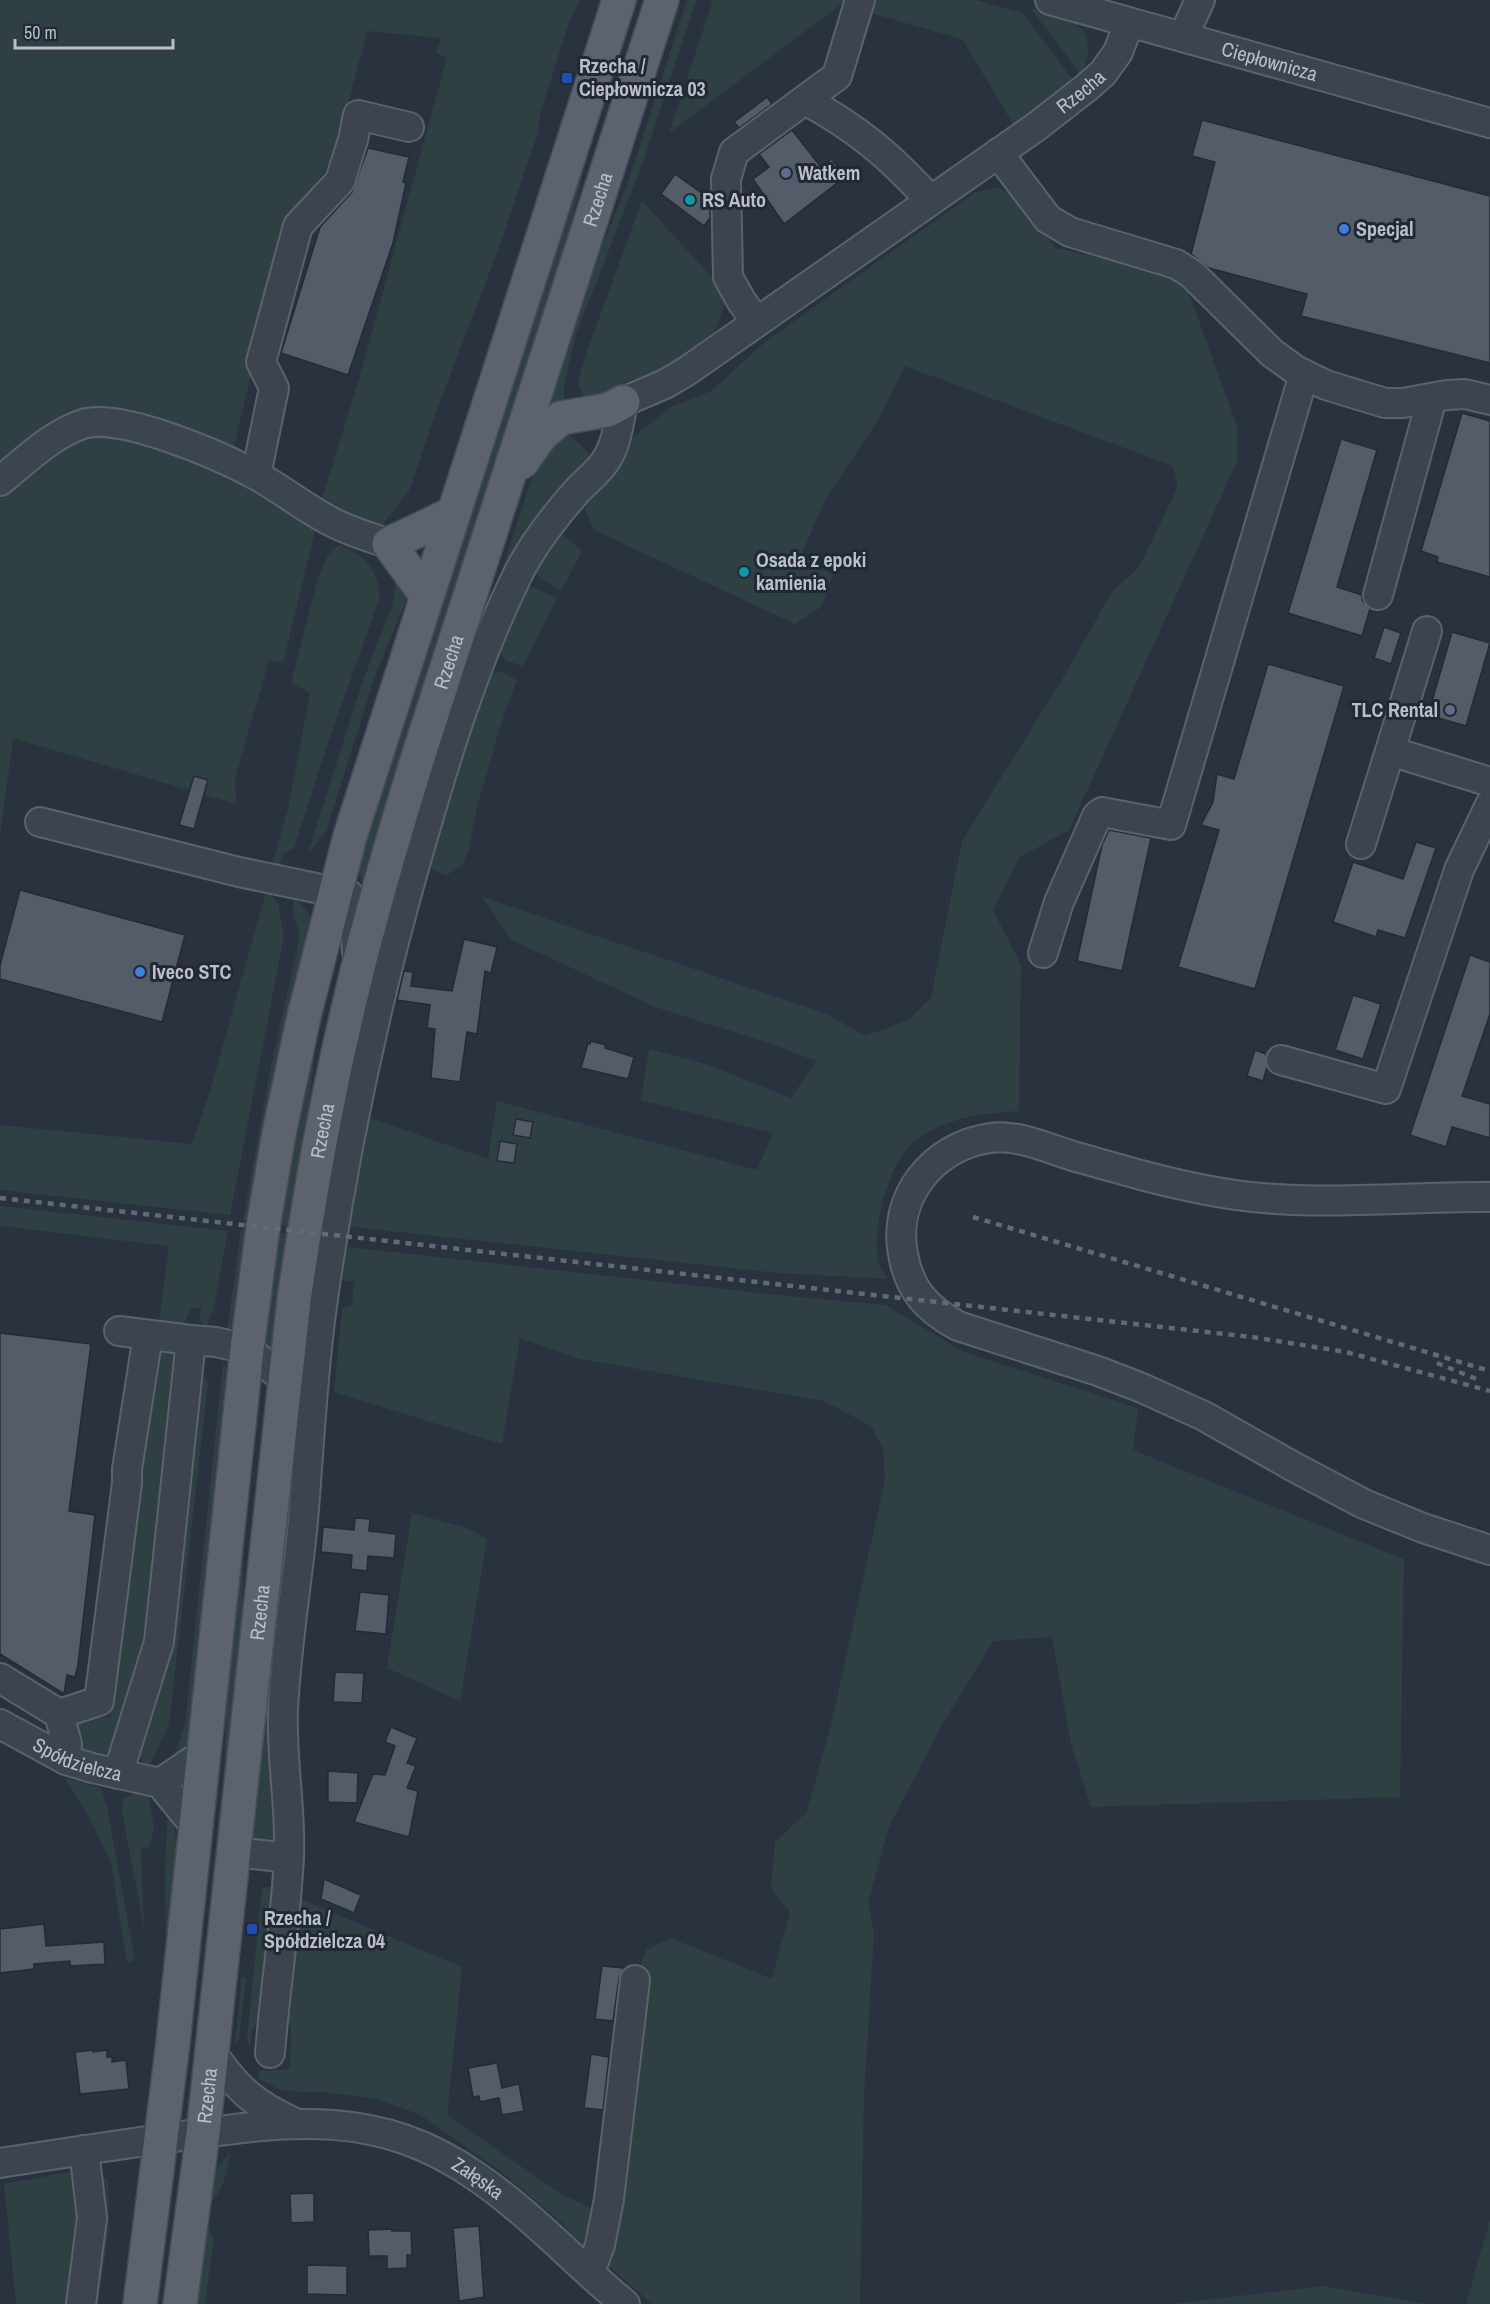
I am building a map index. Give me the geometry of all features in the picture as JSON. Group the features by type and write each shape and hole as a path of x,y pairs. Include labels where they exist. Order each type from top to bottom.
{"main road":[{"name":"Rzecha","path":"140,2304 162,2139 247,1349 263,1227 279,1133 304,1016 335,891 427,596 619,0"},
{"name":"Rzecha","path":"180,2304 212,2053 284,1379 315,1166 357,969 388,853 662,0"},
{"path":"503,491 549,426 561,418 608,410 623,402"},
{"path":"427,596 389,544 454,513"}],"street":[{"path":"757,322 728,277 726,179 734,152 837,76 860,0"},
{"name":"Ciepłownicza","path":"1050,0 1490,123"},
{"path":"1183,37 1200,0"},
{"name":"Rzecha","path":"623,402 672,380 1036,127 1103,73 1118,51 1129,23"},
{"path":"805,100 842,120 878,147 930,200"},
{"path":"256,475 274,388 261,362 298,226 340,181 353,141 358,115 409,127"},
{"path":"998,153 1048,219 1070,232 1176,264 1192,274 1272,352 1304,374 1326,385 1385,403 1403,403 1465,394 1490,400"},
{"path":"1043,953 1059,902 1097,816 1102,812 1172,825 1304,374"},
{"path":"1378,595 1432,398"},
{"path":"270,2053 289,1858 290,1818 283,1716 321,1311 349,1144 377,1016 417,859 447,759 482,658 519,573 542,535 576,493 607,460 616,435 623,402"},
{"path":"0,481 54,440 83,424 103,422 128,425 198,448 256,475 331,521 389,544"},
{"path":"1361,844 1427,631"},
{"path":"1390,751 1490,782"},
{"path":"1281,1060 1386,1089 1459,870 1490,805"},
{"path":"40,822 240,872 349,895 354,905 357,969"},
{"path":"1490,1197 1339,1201 1257,1198 1155,1179 1030,1143 1009,1138 992,1138 973,1141 952,1150 923,1173 910,1192 903,1216 900,1239 912,1283 922,1300 938,1315 958,1326 1098,1371 1142,1388 1204,1416 1364,1504 1424,1528 1490,1550"},
{"path":"119,1331 216,1342 247,1349 284,1379"},
{"path":"59,1714 99,1701 127,1468 148,1335"},
{"path":"118,1774 159,1642 191,1340"},
{"path":"0,1678 59,1714 68,1744 66,1760"},
{"name":"Spółdzielcza","path":"0,1724 66,1760 160,1783"},
{"path":"196,1827 160,1783 203,1754"},
{"path":"234,1852 289,1858"},
{"path":"590,2272 600,2245 609,2199 635,1980"},
{"name":"Załęska","path":"212,2053 231,2080 247,2096 264,2108 295,2123"},
{"name":"Załęska","path":"0,2163 262,2125 334,2124 374,2131 414,2143 476,2176 515,2205 625,2304"},
{"path":"81,2304 92,2218 84,2150"}],"shaded area":[{"path":"0,0 580,0 570,19 540,114 538,132 500,245 436,412 410,489 383,524 382,529 348,515 322,499 360,376 447,57 436,53 441,38 367,31 334,158 286,225 234,447 94,414 0,472"},
{"path":"632,0 638,0 584,168 556,292 364,886 358,870 383,771"},
{"path":"687,0 696,0 642,165 577,332 564,384 564,405 548,405 572,320 627,185"},
{"path":"713,0 847,0 669,133"},
{"path":"873,0 976,0 1022,13 1073,80 1065,89 1013,124 962,39 871,13"},
{"path":"1030,8 1065,19 1081,28 1087,41 1088,55 1080,73"},
{"path":"998,188 1020,196 1055,248 1166,271 1187,288 1237,426 1237,462 1069,830 1020,857 993,910 1021,965 1019,1111 979,1115 953,1121 917,1139 907,1149 890,1178 877,1233 879,1263 887,1279 779,1273 343,1226 367,1117 488,1159 497,1101 757,1170 773,1133 641,1100 649,1049 706,1064 791,1098 816,1061 772,1044 655,1007 512,940 482,897 827,1014 865,1036 909,1020 931,998 962,841 1066,673 1112,592 1139,567 1178,487 1173,466 905,366 876,423 824,502 801,556 833,575 821,607 795,624 594,530 585,510 588,498 619,465 634,436 673,406 711,391 765,342 976,192"},
{"path":"642,201 719,285 725,303 712,340 667,367 624,383 605,397 587,405 578,382 587,351"},
{"path":"97,431 183,456 211,467 292,507 317,523 283,663 269,660 235,778 236,804 13,738 0,837 0,495 62,450"},
{"path":"567,433 588,452 590,460 522,551 336,1124 467,650 500,576 538,460"},
{"path":"561,534 582,551 561,591 542,579 533,570 550,541"},
{"path":"339,545 363,558 373,570 380,597 330,737 294,848 283,854 280,865 272,865 288,809 310,693 291,683 318,578 328,555"},
{"path":"392,568 405,587 407,598 374,679 326,832 308,853 362,683 392,606 395,589"},
{"path":"533,587 557,598 523,666 505,660 498,649 525,589"},
{"path":"501,671 517,680 501,724 478,803 468,852 462,865 447,875 432,870 428,854 489,674"},
{"path":"267,888 273,889 272,897 278,904 284,936 230,1215 0,1190 0,1125 192,1144 211,1088"},
{"path":"294,898 307,911 312,924 251,1222 243,1220 270,1071 300,936 293,912"},
{"path":"347,917 315,1048 303,1167 293,1227 276,1225 308,1052"},
{"path":"0,1206 228,1231 213,1311 206,1327 200,1320 201,1308 190,1309 183,1327 159,1322 169,1246 0,1226"},
{"path":"241,1230 250,1231 235,1325 227,1331"},
{"path":"274,1232 292,1234 272,1352 264,1342"},
{"path":"340,1246 885,1305 964,1352 1138,1408 1133,1450 1404,1559 1400,1797 1091,1807 1071,1744 1052,1637 993,1641 940,1728 889,1827 868,1902 874,1933 864,2095 860,2304 652,2304 603,2261 616,2216 642,1960 646,1950 670,1938 772,1979 790,1912 771,1888 775,1842 807,1812 831,1725 885,1480 883,1448 871,1426 824,1401 580,1359 520,1338 502,1444 334,1392 342,1308 352,1305 354,1282 338,1279"},
{"path":"303,1320 278,1839 273,1844 258,1843 252,1836 252,1794"},
{"path":"156,1347 174,1349 181,1357 156,1588 140,1661 125,1701 120,1754 103,1759 89,1758 78,1748 76,1724 92,1718 110,1718"},
{"path":"223,1364 231,1373 191,1740 181,1755 173,1760 185,1724"},
{"path":"200,1370 208,1384 169,1724 148,1768 135,1751"},
{"path":"259,1388 243,1558 242,1666 202,2042 195,2042 225,1759 227,1637"},
{"path":"412,1513 467,1528 487,1539 460,1701 387,1668"},
{"path":"65,1778 101,1788 107,1807 135,1960 127,1963 111,1864 90,1818"},
{"path":"140,1790 148,1792 154,1826 150,1847 141,1849 144,1928 122,1812 123,1799"},
{"path":"168,1810 171,1811 180,1863 166,1968 165,1871"},
{"path":"275,1886 263,2012 252,2030 250,2048 247,2041 262,1888"},
{"path":"298,1898 462,1967 447,2115 561,2194 597,2211 584,2248 561,2222 503,2173 419,2114 372,2098 320,2092 283,2091 259,2079 258,2071 290,2069 291,2028 285,2017"},
{"path":"242,1977 246,1978 239,2040 235,2044"},
{"path":"230,2153 221,2188 209,2204 214,2176"},
{"path":"69,2172 78,2174 83,2210 74,2304 16,2304 4,2184"},
{"path":"95,2174 108,2179 109,2229 98,2304 86,2304"},
{"path":"1490,2220 1490,2304 1466,2304"},
{"path":"203,2226 207,2227 214,2238 205,2304 193,2304"},
{"path":"1323,2286 1427,2304 1173,2304"}],"building":[{"path":"767,97 772,104 739,128 734,122"},
{"name":"Specjal","path":"1202,120 1490,196 1490,363 1301,316 1307,294 1209,268 1191,254 1215,162 1192,156"},
{"path":"792,130 821,167 832,159 845,177 784,224 753,179 769,167 759,154"},
{"path":"368,148 409,157 403,182 406,183 393,243 348,375 281,353 320,227 352,192"},
{"name":"RS Auto","path":"675,174 710,199 710,218 704,226 661,194"},
{"path":"1462,413 1490,421 1490,577 1437,562 1438,557 1421,551"},
{"path":"1341,439 1377,450 1337,587 1362,595 1362,600 1370,609 1362,636 1288,613"},
{"path":"1384,627 1401,633 1391,664 1374,658"},
{"path":"1452,632 1490,643 1466,726 1428,715"},
{"path":"1268,664 1344,686 1255,989 1178,967 1219,830 1201,825 1213,802 1217,774 1234,779"},
{"path":"194,776 208,780 194,829 179,825"},
{"path":"1109,830 1151,838 1122,971 1077,961 1102,845"},
{"path":"1416,842 1436,848 1405,938 1378,930 1376,937 1333,922 1353,862 1403,879"},
{"path":"20,890 185,935 162,1022 0,979 0,965"},
{"path":"464,939 497,947 491,973 485,971 477,1034 467,1032 460,1082 431,1078 435,1029 427,1028 430,1005 397,1000 404,971 413,972 411,986 452,991"},
{"path":"1470,955 1490,962 1490,1014 1462,1096 1490,1104 1490,1138 1452,1127 1446,1147 1410,1135"},
{"path":"1353,995 1381,1004 1363,1059 1335,1050"},
{"path":"591,1041 634,1057 628,1079 581,1068 588,1043 590,1044"},
{"path":"1255,1050 1266,1054 1267,1067 1263,1081 1247,1076"},
{"path":"516,1119 533,1122 530,1138 513,1135"},
{"path":"500,1141 517,1144 514,1163 497,1161"},
{"path":"0,1333 91,1344 69,1511 95,1515 78,1665 75,1677 67,1675 64,1694 0,1654"},
{"path":"355,1518 370,1519 369,1531 396,1534 394,1558 368,1556 367,1571 351,1569 352,1555 321,1552 323,1527 354,1530"},
{"path":"360,1592 389,1595 386,1634 355,1631"},
{"path":"335,1672 364,1673 362,1703 333,1702"},
{"path":"391,1727 417,1738 407,1763 416,1766 407,1788 418,1791 409,1837 354,1822 373,1774 385,1775 395,1746 385,1742"},
{"path":"328,1771 358,1773 357,1803 328,1802"},
{"path":"324,1879 361,1895 354,1913 321,1899"},
{"path":"44,1924 46,1946 104,1942 105,1964 70,1966 70,1961 34,1964 34,1969 0,1973 0,1929"},
{"path":"602,1966 624,1968 619,1978 613,2021 595,2019"},
{"path":"93,2050 93,2052 107,2050 107,2057 112,2057 112,2062 126,2060 129,2089 80,2094 75,2052"},
{"path":"591,2054 609,2057 603,2110 584,2108"},
{"path":"497,2063 502,2088 519,2084 524,2111 502,2115 499,2098 480,2102 479,2096 473,2097 468,2068"},
{"path":"314,2193 314,2222 291,2223 290,2194"},
{"path":"479,2226 484,2297 459,2301 453,2228"},
{"path":"392,2229 392,2231 411,2231 412,2255 407,2255 407,2268 387,2269 387,2256 369,2256 368,2230"},
{"path":"307,2265 347,2266 347,2295 307,2294"}],"railway":[{"path":"0,1198 1252,1337 1346,1352 1490,1391"},
{"path":"973,1217 1490,1371"},
{"path":"1437,1363 1479,1380"}],"place":[{"name":"Rzecha / Ciepłownicza 03","path":"567,78"},
{"name":"Watkem","path":"786,173"},
{"name":"RS Auto","path":"690,200"},
{"name":"Specjal","path":"1344,229"},
{"name":"Osada z epoki kamienia","path":"744,572"},
{"name":"TLC Rental","path":"1450,710"},
{"name":"Iveco STC","path":"140,972"},
{"name":"Rzecha / Spółdzielcza 04","path":"252,1929"}]}
